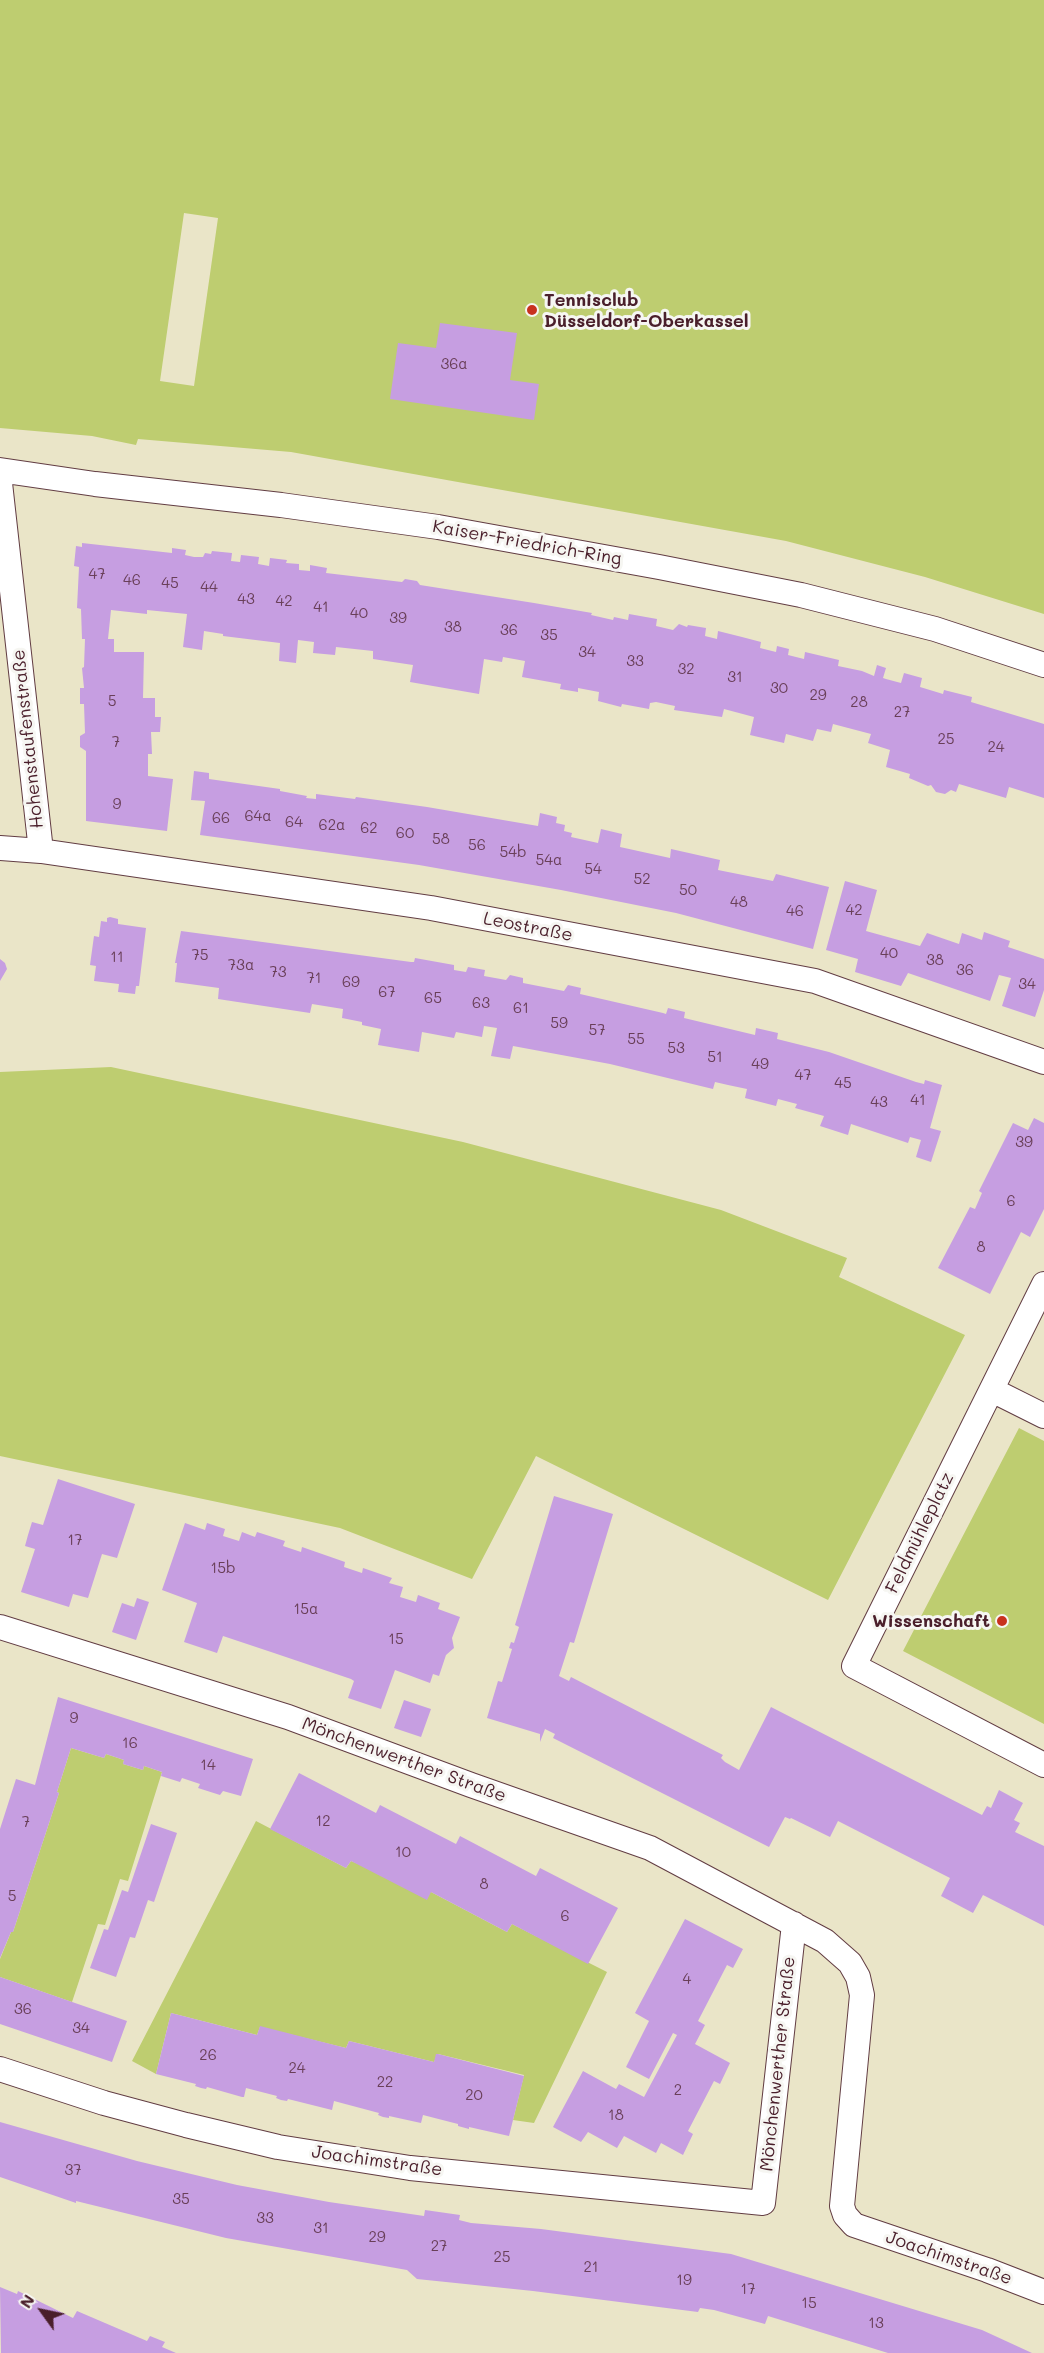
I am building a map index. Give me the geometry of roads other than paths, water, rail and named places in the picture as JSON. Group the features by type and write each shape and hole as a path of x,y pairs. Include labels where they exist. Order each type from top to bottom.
{"street":[{"name":"Kaiser-Friedrich-Ring","path":"0,470 426,525 659,567 801,596 935,629 1044,665"},
{"name":"Hohenstaufenstraße","path":"0,483 41,851"},
{"name":"Leostraße","path":"0,848 41,851 431,908 815,981 1044,1062"},
{"path":"1044,1284 992,1390 1044,1416"},
{"name":"Feldmühleplatz","path":"992,1390 854,1666 1044,1764"},
{"name":"Mönchenwerther Straße","path":"0,1628 288,1717 650,1848 825,1941 850,1963 858,1977 862,1995 842,2206 845,2216 854,2225"},
{"name":"Mönchenwerther Straße","path":"763,2203 794,1924"},
{"name":"Joachimstraße","path":"0,2069 104,2103 278,2147 410,2168 763,2203"},
{"name":"Joachimstraße","path":"854,2225 1044,2292"}],"place":[{"name":"Tennisclub Düsseldorf-Oberkassel","path":"532,310"},
{"name":"Wissenschaft","path":"1002,1621"}]}
